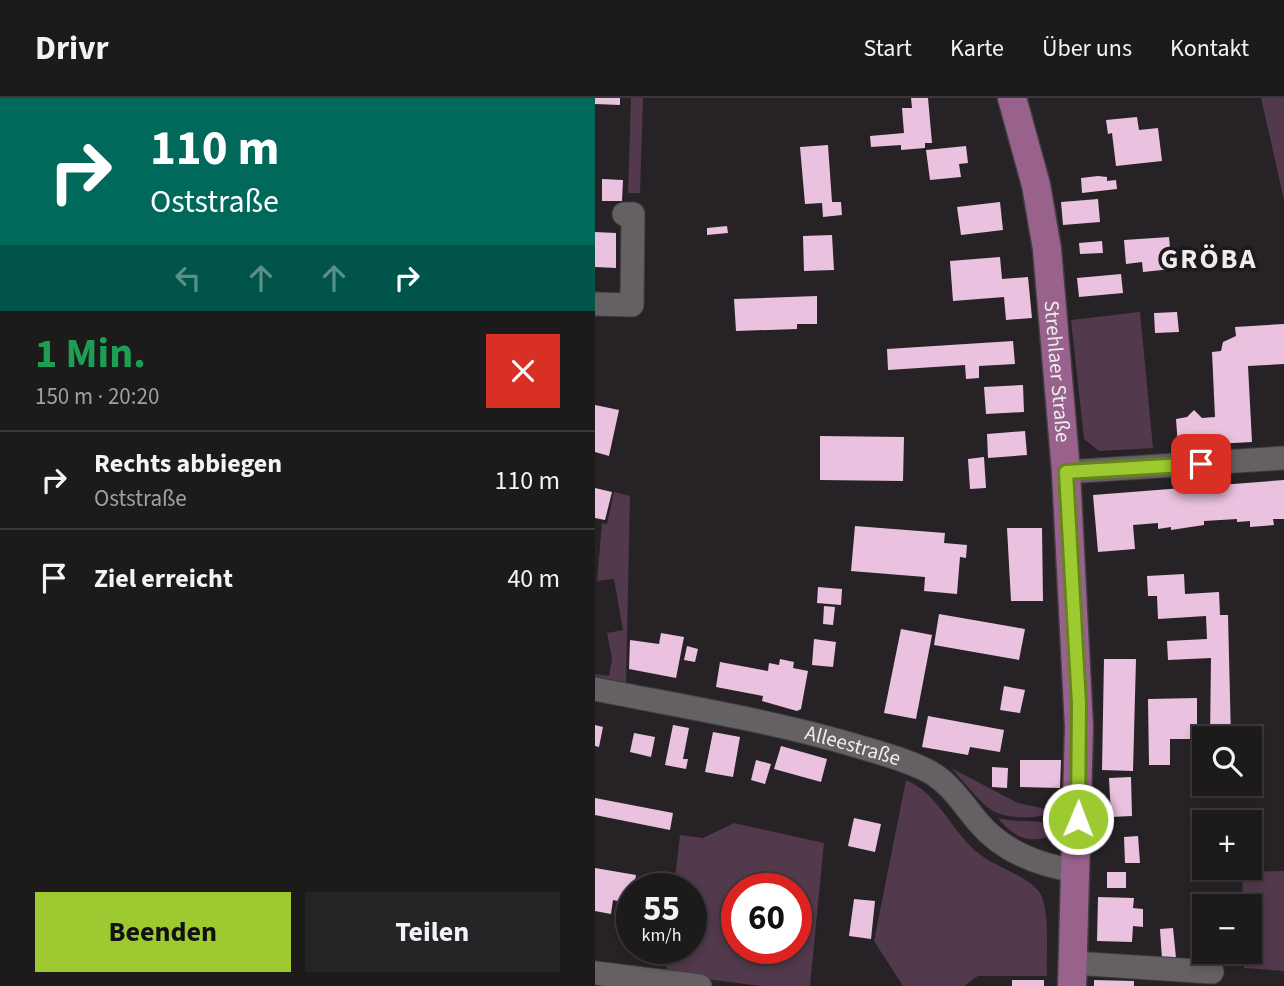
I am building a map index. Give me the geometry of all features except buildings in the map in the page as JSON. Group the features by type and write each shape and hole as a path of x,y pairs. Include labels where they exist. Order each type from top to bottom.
{"main road":[{"name":"Strehlaer Straße","path":"1012,98 1036,185 1047,249 1066,472 1079,727 1073,974"}],"street":[{"path":"595,304 632,305 633,214 624,214"},
{"path":"1066,472 1284,458"},
{"name":"Alleestraße","path":"595,689 793,729 928,771 955,792 996,842 1051,867 1076,871"},
{"path":"1073,974 1212,972"},
{"path":"595,973 701,986"}],"shaded area":[{"path":"631,98 643,98 640,193 628,193"},
{"path":"1261,98 1284,98 1284,200"},
{"path":"1140,312 1153,448 1099,451 1084,439 1071,320"},
{"path":"614,492 630,496 626,683 595,676 609,676 612,659 607,633 623,630 614,579 597,581 602,523 607,524"},
{"path":"951,768 1018,803 1046,809 1060,799 1060,810 1028,817 1002,815 978,799"},
{"path":"906,780 936,803 978,853 1037,889 1046,912 1047,976 978,976 964,986 903,986 874,941"},
{"path":"998,818 1053,824 1054,834 1046,838 1023,838"},
{"path":"734,823 824,843 810,986 761,986 666,974 667,964 707,964 707,873 676,873 680,835 703,838"},
{"path":"1284,871 1284,971 1244,968 1244,964 1262,964 1262,894 1243,894 1242,880 1262,880 1262,872"}],"district":[{"name":"GRÖBA","path":"1209,258"}],"route":[{"path":"1078,819 1079,704 1066,472 1201,464"}]}
